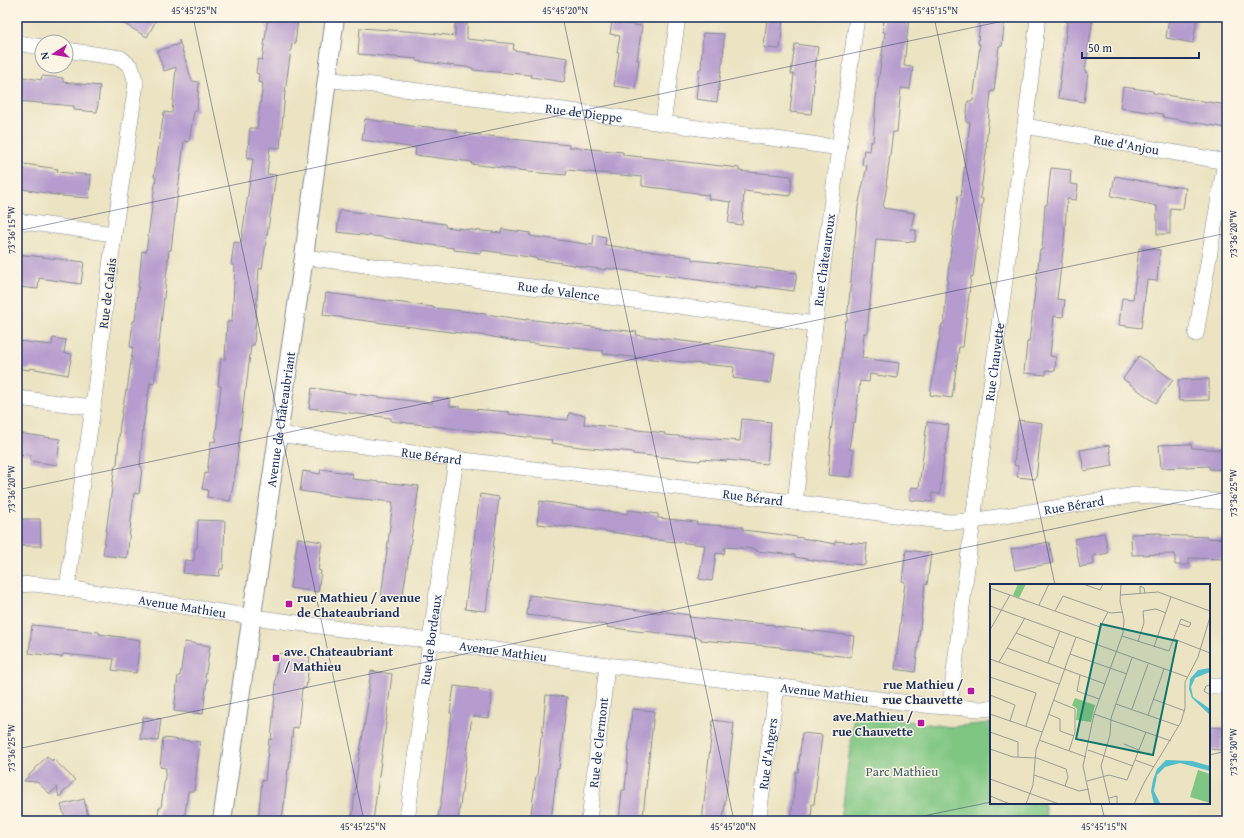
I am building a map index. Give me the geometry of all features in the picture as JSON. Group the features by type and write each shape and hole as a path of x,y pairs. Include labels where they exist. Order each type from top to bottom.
{"street":[{"name":"Avenue de Châteaubriant","path":"222,821 253,617 304,257 335,17"},
{"path":"664,123 678,17"},
{"name":"Rue Châteauroux","path":"795,503 815,324 858,17"},
{"name":"Rue Chauvette","path":"950,708 972,521 1025,126 1038,17"},
{"path":"17,43 34,46"},
{"name":"Rue de Calais","path":"67,588 93,407 114,234 136,83 130,67 121,58 74,51"},
{"name":"Rue de Dieppe","path":"327,79 664,123 840,148"},
{"name":"Rue d'Anjou","path":"1025,126 1226,162"},
{"path":"1196,334 1226,162"},
{"path":"17,221 114,234"},
{"name":"Rue de Valence","path":"304,257 815,324"},
{"path":"17,398 93,407"},
{"name":"Rue Bérard","path":"278,434 456,459 949,522 972,521 1136,495 1227,502"},
{"name":"Rue de Bordeaux","path":"407,821 430,641 456,459"},
{"name":"Avenue Mathieu","path":"17,585 34,584 67,588 253,617 608,665 950,708 990,708"},
{"name":"Rue de Clermont","path":"589,821 608,665"},
{"name":"Rue d'Angers","path":"758,821 777,686"},
{"path":"1210,686 1227,686"}],"green space":[{"name":"Parc Mathieu","path":"854,714 950,727 990,723 990,804 1044,804 1047,821 841,821"}],"building":[{"path":"112,17 158,17 147,37"},
{"path":"268,17 298,19 295,44 292,43 285,92 280,148 270,147 267,174 276,175 262,269 259,268 254,345 251,345 236,469 230,501 207,497 208,490 202,489 205,473 207,474 211,441 215,442 221,386 218,386 221,358 225,359 227,322 232,322 235,265 231,265 234,242 241,243 253,159 247,159 250,128 257,128 263,83 258,82 259,74 256,73 258,59 262,60"},
{"path":"455,17 467,17 467,39 514,44 513,50 568,58 564,82 531,77 532,75 473,70 473,68 416,61 417,59 358,54 360,28 455,36"},
{"path":"767,17 783,17 780,49 764,48"},
{"path":"884,17 909,17 904,66 913,67 910,89 901,88 897,132 893,132 883,208 914,213 911,230 916,230 915,242 876,239 867,333 864,333 862,358 899,363 897,378 870,374 869,382 860,381 855,423 853,422 849,449 853,450 851,477 828,475 830,439 845,321 847,321 858,207 867,166 862,165 864,150 869,151 870,142 873,142 876,99 885,32 883,32"},
{"path":"980,17 1005,17 1002,46 999,46 994,92 991,91 987,145 980,198 983,199 973,277 971,276 963,347 959,347 952,398 930,395 942,324 944,324 948,273 958,195 961,196 970,122 966,122 968,101 973,101 980,44 978,44"},
{"path":"1068,17 1093,17 1085,72 1088,73 1084,102 1058,98"},
{"path":"1169,17 1197,17 1193,43 1166,38"},
{"path":"612,22 642,26 637,60 639,60 635,89 614,86 620,36 610,34"},
{"path":"703,33 724,34 723,63 717,102 696,99 699,69 701,69"},
{"path":"179,40 192,81 199,82 197,111 194,111 189,142 184,141 171,250 169,250 154,384 150,383 143,428 140,467 142,467 139,494 134,493 127,558 103,555 115,465 117,465 120,424 126,390 127,391 133,347 130,347 133,321 135,321 142,251 146,252 156,177 154,177 164,112 172,113 176,67 164,71 157,51 179,44"},
{"path":"795,44 818,47 811,114 790,112 794,74 791,74"},
{"path":"17,76 41,80 42,76 63,78 63,82 100,86 97,112 74,110 74,106 17,101"},
{"path":"1123,87 1227,105 1227,128 1163,117 1163,114 1120,108"},
{"path":"365,119 418,127 456,130 456,132 569,145 569,147 623,152 623,155 739,168 739,171 792,176 790,196 744,191 742,225 728,223 731,202 708,199 709,195 642,186 642,177 567,170 566,175 528,172 471,164 472,162 415,155 416,148 362,140"},
{"path":"17,163 58,169 57,172 91,175 89,198 63,196 17,188"},
{"path":"1051,168 1071,170 1070,184 1078,185 1076,200 1067,199 1064,242 1057,299 1065,300 1063,317 1054,316 1050,356 1056,357 1055,371 1046,370 1046,375 1024,373 1040,250 1042,250 1045,205 1047,205"},
{"path":"1115,176 1161,185 1186,188 1183,209 1170,208 1170,234 1157,234 1157,206 1111,196"},
{"path":"340,210 445,224 445,227 501,233 502,229 530,233 530,236 593,245 594,235 606,237 605,245 692,257 692,260 797,273 794,291 757,286 757,288 606,268 605,270 481,250 480,253 454,250 454,248 337,232"},
{"path":"1139,248 1160,250 1157,281 1147,280 1141,328 1119,325 1122,298 1133,299"},
{"path":"17,254 84,262 81,284 39,278 38,289 17,287"},
{"path":"326,293 526,320 637,332 636,335 775,353 771,383 733,378 734,367 603,354 603,351 519,342 488,336 323,315"},
{"path":"53,338 66,340 64,353 72,354 68,375 30,368 29,370 17,368 17,341 52,345"},
{"path":"1139,356 1173,380 1156,403 1123,379"},
{"path":"1209,379 1209,400 1179,401 1178,380"},
{"path":"312,388 432,403 433,397 450,399 450,406 460,408 509,412 509,414 555,419 568,420 569,413 585,415 584,424 665,433 665,435 740,441 742,419 771,422 767,464 727,460 701,459 700,461 633,454 633,452 551,443 552,440 391,421 391,418 309,408"},
{"path":"1018,420 1042,423 1036,479 1017,477 1018,466 1014,465"},
{"path":"927,422 949,425 940,494 932,493 932,502 910,500 911,487 919,488"},
{"path":"17,433 60,439 57,465 30,461 31,455 17,454"},
{"path":"1191,444 1192,448 1227,450 1227,470 1209,469 1209,466 1161,468 1159,445"},
{"path":"1109,445 1113,466 1084,471 1080,450"},
{"path":"321,469 353,474 352,479 419,486 402,601 381,598 393,502 300,491 303,471 320,474"},
{"path":"480,494 499,497 486,611 465,609"},
{"path":"540,501 627,514 628,510 658,514 658,518 697,522 696,524 743,527 743,530 785,535 835,544 835,541 867,544 865,565 825,562 795,557 795,555 756,551 756,549 725,547 724,554 716,553 712,581 699,579 705,545 649,539 567,526 537,524"},
{"path":"20,519 40,519 41,546 20,546"},
{"path":"198,520 225,521 223,569 220,569 219,576 183,573 185,560 194,561 195,548 197,548"},
{"path":"1104,533 1108,553 1093,556 1094,564 1080,567 1074,539"},
{"path":"1161,533 1161,535 1227,539 1227,559 1189,558 1189,565 1175,565 1175,554 1132,555 1131,534"},
{"path":"298,538 322,542 318,570 321,571 318,592 290,588"},
{"path":"1049,542 1053,563 1015,570 1011,549"},
{"path":"906,550 931,553 927,585 925,584 915,672 895,669 905,582 902,581"},
{"path":"529,595 660,613 661,611 689,615 689,617 774,625 854,636 851,657 780,647 701,640 701,638 644,632 607,627 607,625 527,615"},
{"path":"32,625 99,632 99,634 140,640 136,673 112,670 114,659 63,654 62,657 29,653"},
{"path":"185,642 210,646 205,678 207,679 203,714 174,711 178,676 180,676"},
{"path":"279,653 310,657 306,688 302,688 298,728 293,727 282,821 258,821 262,780 265,781 269,739 271,740"},
{"path":"371,671 392,674 386,723 373,821 352,821 358,765 368,702"},
{"path":"454,686 492,691 489,718 472,716 458,821 437,821 441,801"},
{"path":"546,695 567,697 559,769 557,769 551,821 530,821 542,737"},
{"path":"632,709 654,711 643,816 640,816 640,821 619,821 622,790 625,790"},
{"path":"143,717 161,719 158,741 140,739"},
{"path":"713,720 734,723 723,821 702,821"},
{"path":"1210,727 1223,728 1221,750 1210,749"},
{"path":"802,733 822,735 814,804 812,804 811,821 791,821 796,771 798,772"},
{"path":"163,738 200,742 194,791 188,791 184,821 157,821 159,808 161,808 166,768 160,767"},
{"path":"47,756 52,761 53,759 75,780 59,797 57,787 50,794 37,782 24,781"},
{"path":"84,799 89,821 66,821 61,805"}],"place":[{"name":"rue Mathieu / avenue de Chateaubriand","path":"289,604"},
{"name":"ave. Chateaubriant / Mathieu","path":"276,658"},
{"name":"rue Mathieu / rue Chauvette","path":"971,691"},
{"name":"ave.Mathieu / rue Chauvette","path":"921,723"}]}
